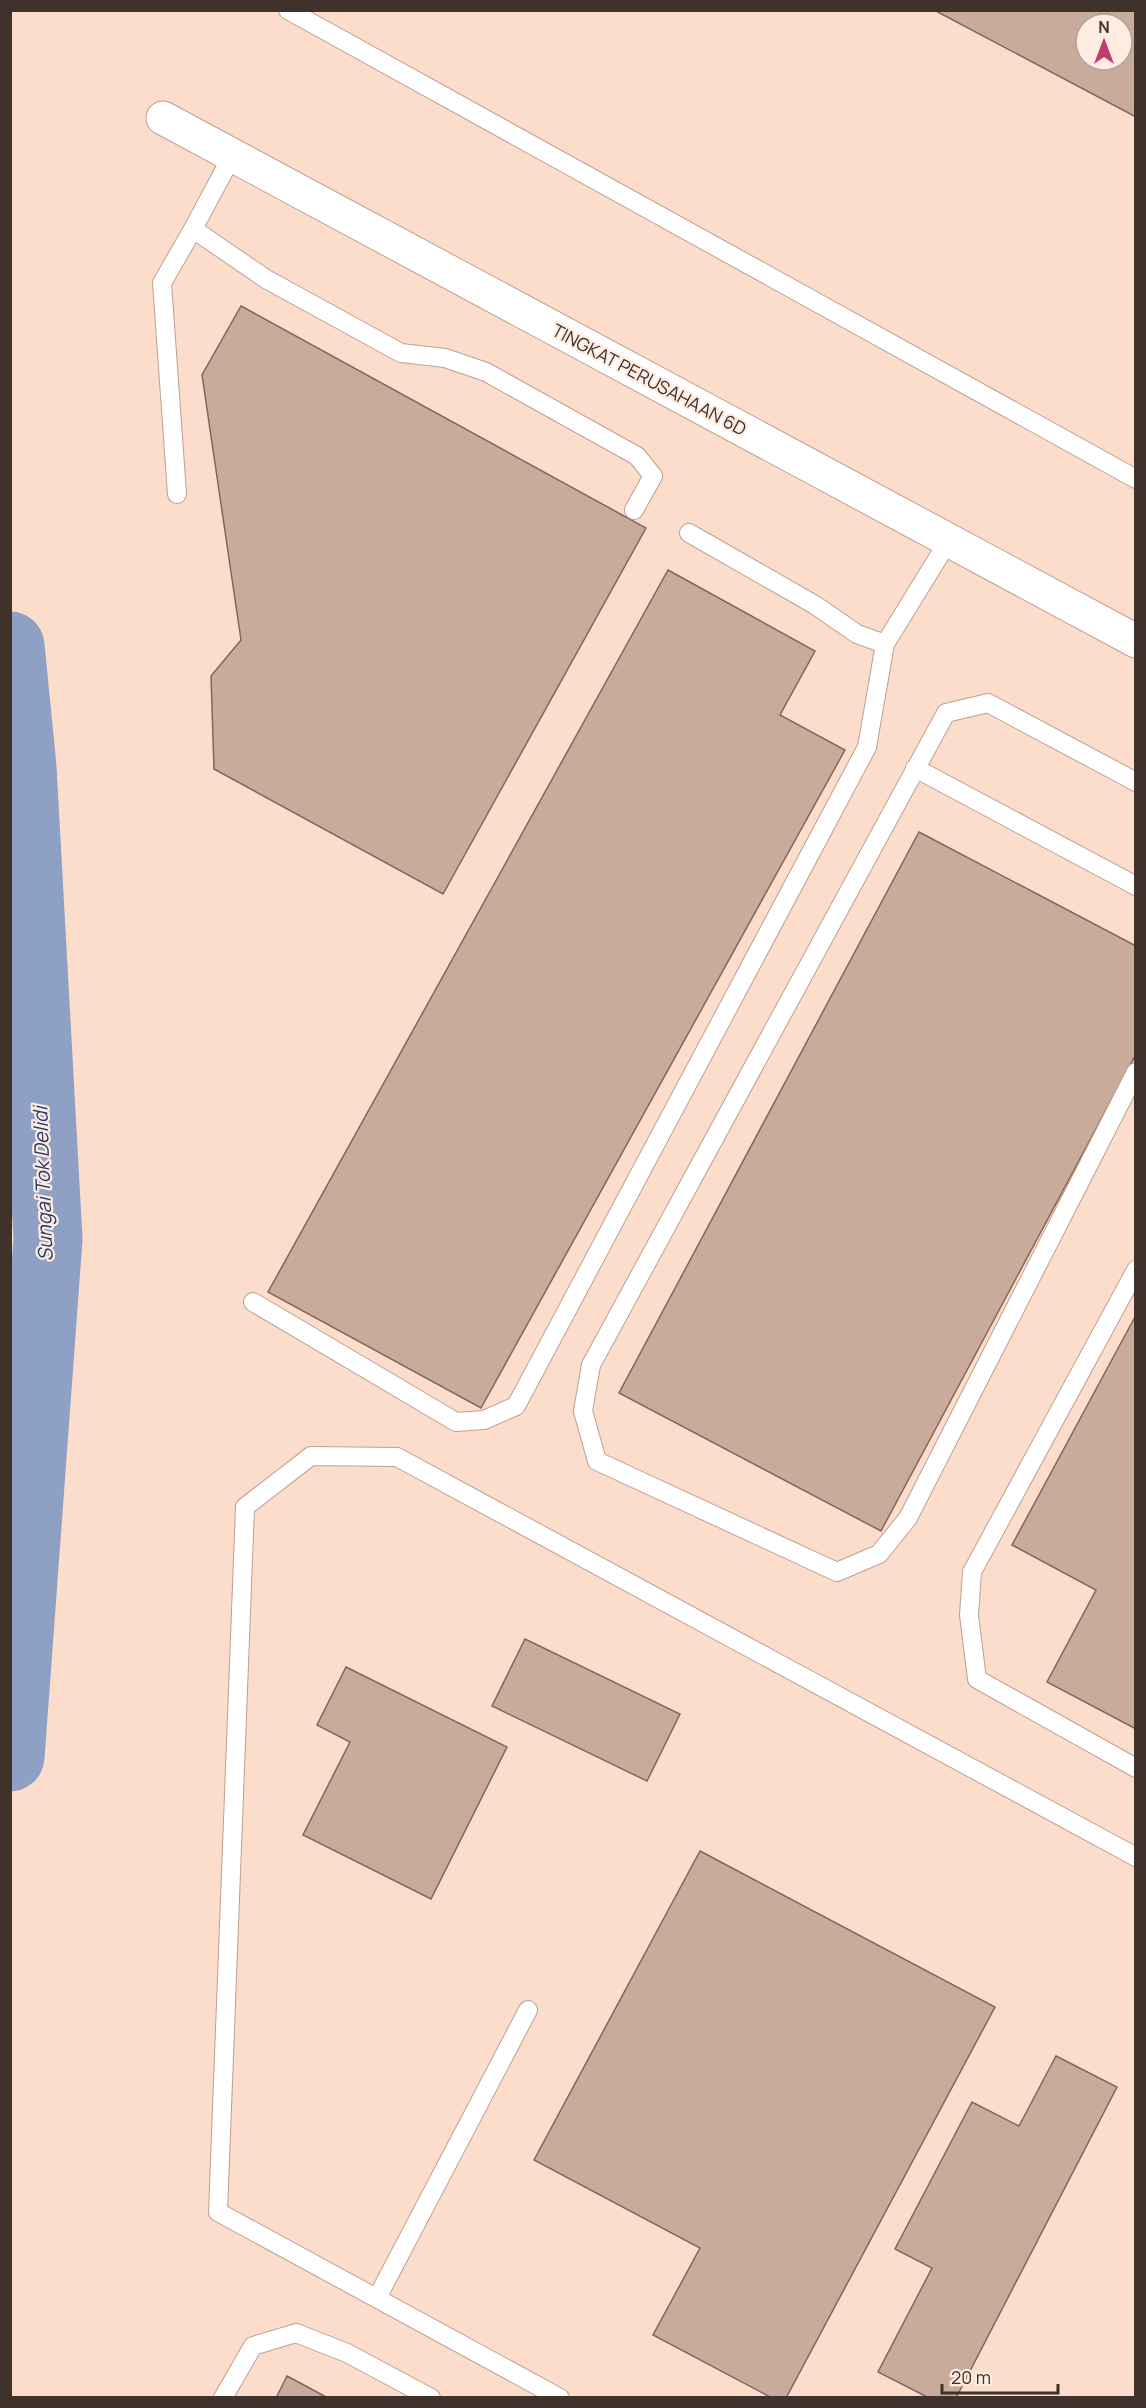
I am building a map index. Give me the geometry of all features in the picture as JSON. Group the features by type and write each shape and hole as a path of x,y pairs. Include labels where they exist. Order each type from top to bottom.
{"street":[{"name":"TINGKAT PERUSAHAAN 6D","path":"163,118 1136,641"}],"lane":[{"path":"288,10 1136,479"},
{"path":"177,494 162,283 232,156"},
{"path":"193,229 266,279 401,353 444,358 486,372 637,456 653,476 634,510"},
{"path":"689,533 815,604 856,634 885,644"},
{"path":"253,1302 456,1422 484,1420 516,1406 867,747 885,644 949,540"},
{"path":"1136,782 988,703 946,713 591,1365 583,1411 597,1461 837,1572 879,1554 908,1518 1136,1072"},
{"path":"915,768 1136,886"},
{"path":"1136,1270 972,1572 969,1615 977,1679 1136,1768"},
{"path":"560,2397 222,2216 216,2206 245,1508 311,1455 397,1457 1136,1857"},
{"path":"377,2298 528,2010"},
{"path":"223,2397 253,2346 296,2333 347,2353 431,2397"}],"shaded area":[{"path":"11,11 1135,11 1135,2397 11,2398"}],"building":[{"path":"934,10 1136,10 1136,117"},
{"path":"241,306 646,528 443,894 214,769 211,676 241,640 202,375"},
{"path":"668,570 815,651 780,715 845,750 481,1408 268,1292"},
{"path":"919,832 1136,946 1136,1054 881,1531 619,1393"},
{"path":"1136,1315 1136,1729 1047,1682 1096,1590 1012,1545"},
{"path":"525,1639 680,1714 647,1781 492,1706"},
{"path":"346,1667 507,1747 431,1899 303,1835 350,1742 317,1725"},
{"path":"700,1851 995,2007 786,2398 772,2398 653,2335 700,2248 534,2160"},
{"path":"1056,2056 1117,2087 956,2398 929,2398 878,2372 932,2268 895,2249 972,2102 1019,2126"},
{"path":"287,2376 328,2398 276,2398"}],"waterway":[{"name":"Sungai Tok Delidi","path":"10,646 22,767 48,1239 10,1757"},
{"path":"10,761 22,767"}]}
